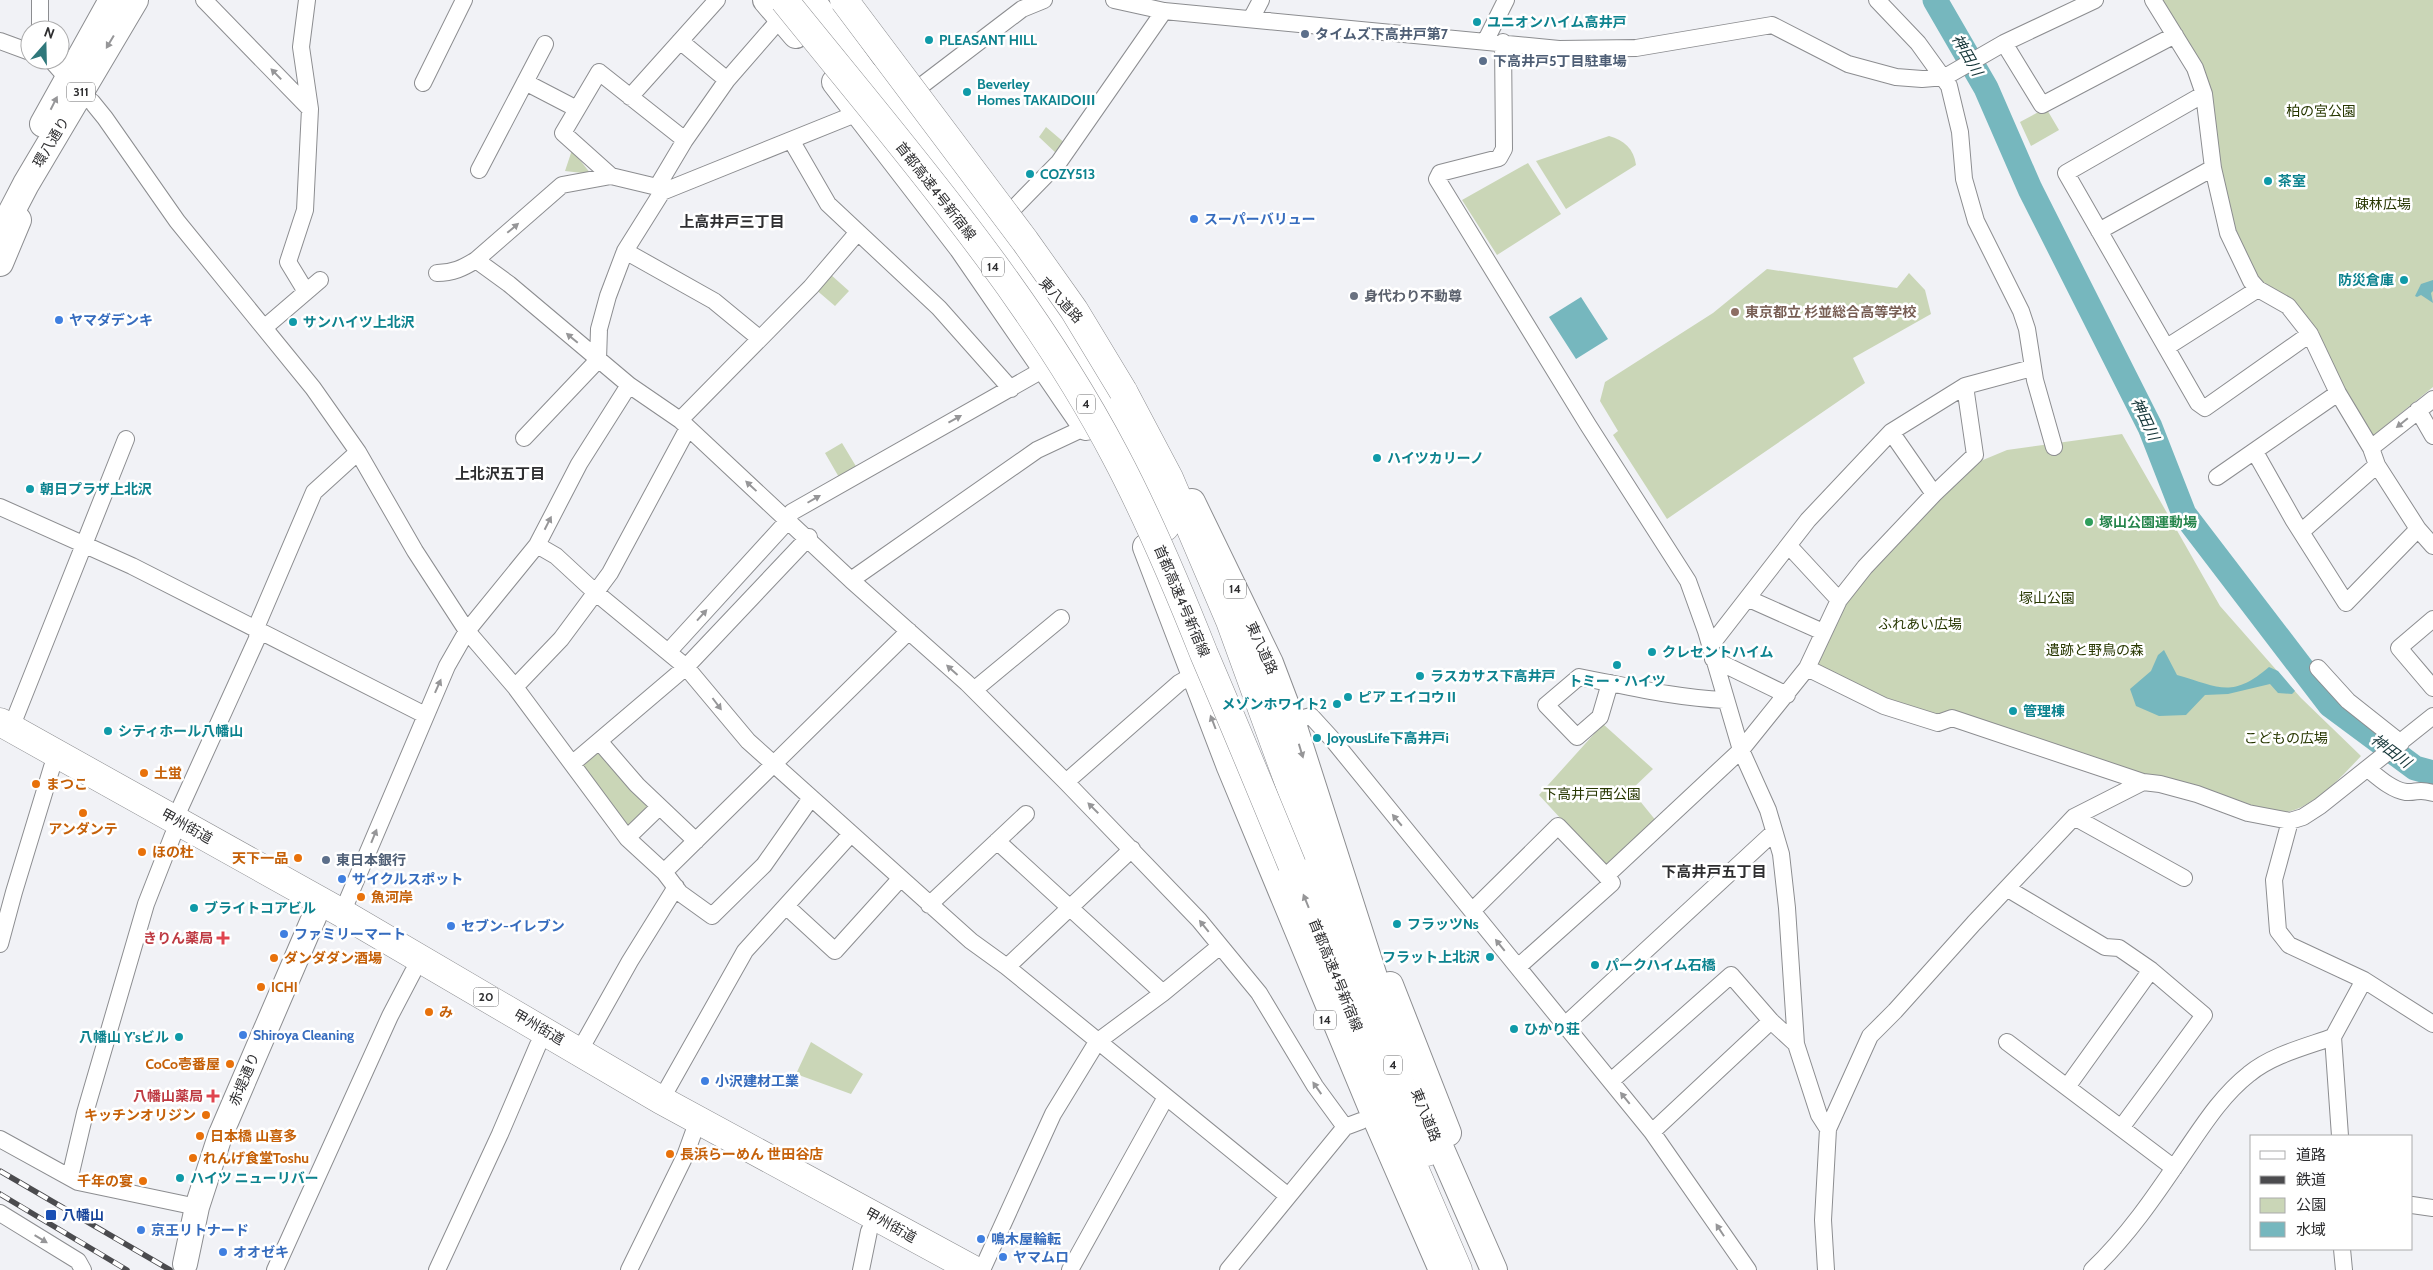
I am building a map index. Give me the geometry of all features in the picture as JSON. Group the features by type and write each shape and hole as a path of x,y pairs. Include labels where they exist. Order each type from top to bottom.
{"highway":[{"name":"首都高速4号新宿線","path":"844,0 1031,249 1074,310 1123,390 1169,478 1230,621 1304,861 1384,1098 1458,1270"},
{"name":"首都高速4号新宿線","path":"777,6 922,171 1005,281 1070,377 1115,454 1167,562 1304,861 1478,1270"},
{"path":"892,112 953,186 1040,306 1134,446"},
{"path":"948,162 1094,363 1134,446 1211,640 1304,861"},
{"name":"甲州街道","path":"4,729 52,767 174,827"},
{"name":"甲州街道","path":"4,729 328,914 580,1050 661,1100 696,1127 869,1231 942,1270"},
{"name":"甲州街道","path":"328,914 413,972 538,1045 974,1270"}],"main road":[{"name":"環八通り","path":"0,207 14,185 66,78 112,0"},
{"name":"環八通り","path":"66,78 135,0"},
{"path":"858,0 921,86 1015,207 1128,373"},
{"name":"東八道路","path":"818,2 892,112 943,194 1021,309 1086,427 1140,532 1230,767 1442,1270"},
{"name":"東八道路","path":"818,2 1038,276 1128,373 1243,604 1270,663 1292,721 1320,813 1387,1016 1441,1151 1494,1270"},
{"path":"777,6 962,247 1086,427"},
{"name":"環八通り","path":"0,234 14,185"},
{"path":"0,263 28,198 14,185"},
{"name":"14","path":"1230,767 1353,1124 1428,1270"},
{"name":"14","path":"1320,813 1457,1157 1507,1270"}],"street":[{"path":"40,0 40,20"},
{"path":"204,0 310,109"},
{"path":"305,290 288,262 304,210 310,109 301,46 306,0"},
{"path":"423,83 464,0"},
{"path":"630,97 717,0"},
{"path":"921,86 1022,9 1044,0"},
{"path":"1114,0 1164,12 1251,19 1317,27 1486,40 1559,49 1636,48 1772,25 1848,64 1896,77 1922,79 1945,77 1971,64 2004,43 2087,2"},
{"path":"1251,19 1261,0"},
{"path":"1486,40 1506,0"},
{"path":"1877,0 1918,43 1945,77 1949,86 1960,132 1964,180 1976,220 2021,311 2027,329 2032,368 2054,447"},
{"path":"2153,0 2195,68 2204,94 2213,168 2228,233 2251,281 2258,289 2288,306 2310,334 2338,393 2371,448 2377,465 2418,528 2433,546"},
{"path":"524,438 598,360 599,329 608,296 625,251 685,140 777,6"},
{"path":"1015,207 1059,162 1164,12"},
{"path":"2004,43 2042,105 2175,35"},
{"path":"0,41 20,48"},
{"path":"680,41 727,80"},
{"path":"1503,42 1504,149 1499,158 1440,173 1437,179 1588,424 1688,581 1712,652 1724,700 1741,750 1768,810 1784,870 1796,1044 1819,1115 1828,1129"},
{"path":"479,170 545,44"},
{"path":"611,176 563,133 598,72 685,140"},
{"path":"66,78 92,102 105,118 177,221 313,388 358,452 415,551 467,631 515,687 627,838 664,872 680,893 712,916 764,865 811,798"},
{"path":"525,82 577,109"},
{"path":"2204,94 2066,173 2198,403 2204,408 2310,334"},
{"path":"437,273 449,273 461,269 476,260 562,185 611,176 660,189 858,113"},
{"path":"791,140 828,204 939,308 1010,389"},
{"path":"2098,231 2213,168"},
{"path":"515,687 561,639 625,548 684,424 759,338 811,287 858,232"},
{"path":"625,251 714,301 759,338"},
{"path":"476,260 509,284 629,385 684,424 974,690 1132,849 1199,920 1258,993 1315,1086 1353,1124 1288,1196 1228,1270"},
{"path":"264,328 305,290 320,280"},
{"path":"2166,347 2258,289"},
{"path":"668,651 784,525 792,512 1046,368"},
{"path":"1712,652 1749,598 1824,501 1891,432 1965,386 2032,368"},
{"path":"328,914 447,666 467,631 537,545 579,464 629,385"},
{"path":"1606,876 1741,750 1807,668 1839,600 1865,567 1974,455 1965,386"},
{"path":"2217,478 2338,393"},
{"path":"2371,448 2433,399"},
{"path":"2418,410 2433,436"},
{"path":"852,580 1037,450 1086,427"},
{"path":"1891,432 1934,494"},
{"path":"4,729 84,545 126,439"},
{"path":"70,1177 85,1113 146,904 174,827 258,631 314,492 358,452"},
{"path":"2255,452 2301,532 2346,603 2418,528"},
{"path":"2301,532 2377,465"},
{"path":"0,507 132,566 425,715"},
{"path":"573,763 690,662 808,537"},
{"path":"537,545 556,556 594,592 668,651 690,662"},
{"path":"1789,546 1839,600"},
{"path":"1749,598 1823,632"},
{"path":"974,690 1061,618"},
{"path":"2433,619 2399,648 2433,688"},
{"path":"664,872 909,631"},
{"path":"683,635 690,662 748,741 971,941 1007,967 1288,1196"},
{"path":"1712,652 1787,695"},
{"path":"1807,668 1884,706 1938,723 1952,718 2143,782 2160,784 2198,794 2248,813 2290,822 2303,817 2320,806 2433,716"},
{"path":"2318,668 2348,701 2400,744"},
{"path":"1066,782 1179,683 1195,674"},
{"path":"1610,683 1693,699 1724,700"},
{"path":"1292,721 1311,716 1332,740 1652,1132 1748,1270"},
{"path":"599,741 659,807 696,841"},
{"path":"0,944 52,767"},
{"path":"2368,769 2386,783 2406,792 2421,789 2433,793"},
{"path":"1826,1270 1824,1220 1828,1129 1870,1036 2074,817 2143,782"},
{"path":"627,838 659,807"},
{"path":"929,905 1026,814"},
{"path":"2074,817 2184,878"},
{"path":"2290,822 2274,880 2278,931 2289,945 2364,980 2433,1024"},
{"path":"1472,911 1558,826 1612,883 1518,967"},
{"path":"1565,1025 1774,832"},
{"path":"661,1100 745,951 852,834"},
{"path":"997,841 1163,993"},
{"path":"1007,967 1132,849"},
{"path":"786,906 835,951 900,879"},
{"path":"580,1050 630,960 676,887"},
{"path":"2008,889 2105,947 2119,948 2151,970 2204,1015 2121,1128"},
{"name":"赤堤通り","path":"185,1264 197,1207 220,1136 240,1087 328,914"},
{"path":"982,1270 1053,1114 1098,1042 1163,993 1220,946"},
{"path":"2067,1087 2151,970"},
{"path":"275,1270 390,1016 413,972"},
{"path":"1611,1081 1731,974 1796,1044"},
{"path":"2340,1135 2333,1037 2364,980"},
{"path":"1652,1132 1772,1020"},
{"path":"2092,1270 2143,1212 2217,1106 2250,1072 2287,1053 2333,1037"},
{"path":"2007,1042 2174,1168"},
{"path":"437,1270 500,1134 538,1045"},
{"path":"1070,1270 1166,1096"},
{"path":"629,1270 685,1156 696,1127"},
{"path":"0,1139 78,1182 197,1207"},
{"path":"2413,1205 2433,1208"},
{"path":"0,1213 78,1261 84,1270"},
{"path":"862,1270 869,1231"},
{"path":"2342,1250 2344,1270"}],"green space":[{"name":"柏の宮公園","path":"2151,0 2433,0 2433,387 2369,439 2311,321 2287,299 2256,278 2233,231 2204,94"},
{"path":"2046,108 2059,130 2031,146 2020,122"},
{"path":"1046,127 1066,144 1058,155 1039,137"},
{"path":"1609,136 1624,143 1631,150 1636,165 1566,209 1536,161"},
{"path":"572,150 591,174 565,171"},
{"path":"1528,163 1561,214 1497,255 1462,200"},
{"path":"1767,269 1897,288 1909,273 1925,290 1931,314 1853,358 1865,383 1667,519 1613,435 1618,431 1600,401 1605,382 1713,313"},
{"path":"830,274 849,291 835,306 814,288"},
{"name":"塚山公園","path":"2122,434 2220,606 2301,698 2361,756 2324,792 2302,807 2279,813 2239,805 2167,780 1993,734 1890,702 1811,666 1843,602 1971,465 2007,450"},
{"path":"842,443 857,468 840,479 825,453"},
{"name":"下高井戸西公園","path":"1603,724 1653,769 1631,790 1657,822 1608,870 1539,795"},
{"path":"597,748 650,802 649,811 626,828 581,763"},
{"path":"811,1042 863,1074 851,1094 796,1074"}],"water":[{"path":"2433,280 2433,291 2431,293 2433,303 2421,295 2415,296 2421,284"},
{"path":"1581,297 1608,339 1576,359 1549,317"},
{"path":"2164,650 2177,675 2225,688 2245,683 2269,667 2278,671 2295,691 2292,694 2278,693 2270,684 2228,694 2205,695 2186,715 2159,716 2136,706 2130,689 2151,671 2158,655"}],"waterway":[{"name":"神田川","path":"1935,0 1986,88 2030,189 2150,427 2184,514 2330,705 2415,768 2433,773"}],"railway":[{"path":"0,1171 170,1270"},
{"path":"0,1194 127,1270"}],"place":[{"name":"ユニオンハイム高井戸","path":"1477,22"},
{"name":"タイムズ下高井戸第7","path":"1305,34"},
{"name":"PLEASANT HILL","path":"929,40"},
{"name":"下高井戸5丁目駐車場","path":"1483,61"},
{"name":"Beverley Homes TAKAIDOⅢ","path":"967,92"},
{"name":"COZY513","path":"1030,174"},
{"name":"茶室","path":"2268,181"},
{"name":"スーパーバリュー","path":"1194,219"},
{"name":"防災倉庫","path":"2404,280"},
{"name":"身代わり不動尊","path":"1354,296"},
{"name":"東京都立 杉並総合高等学校","path":"1735,312"},
{"name":"ヤマダデンキ","path":"59,320"},
{"name":"サンハイツ上北沢","path":"293,322"},
{"name":"ハイツカリーノ","path":"1377,458"},
{"name":"朝日プラザ上北沢","path":"30,489"},
{"name":"塚山公園運動場","path":"2089,522"},
{"name":"クレセントハイム","path":"1652,652"},
{"name":"トミー・ハイツ","path":"1617,665"},
{"name":"ラスカサス下高井戸","path":"1420,676"},
{"name":"ピア エイコウⅡ","path":"1348,697"},
{"name":"メゾンホワイト2","path":"1337,704"},
{"name":"管理棟","path":"2013,711"},
{"name":"シティホール八幡山","path":"108,731"},
{"name":"JoyousLife下高井戸i","path":"1317,738"},
{"name":"土蛍","path":"144,773"},
{"name":"まつこ","path":"36,784"},
{"name":"アンダンテ","path":"83,813"},
{"name":"ほの杜","path":"142,852"},
{"name":"天下一品","path":"298,858"},
{"name":"東日本銀行","path":"326,860"},
{"name":"サイクルスポット","path":"342,879"},
{"name":"魚河岸","path":"361,897"},
{"name":"ブライトコアビル","path":"194,908"},
{"name":"フラッツNs","path":"1397,924"},
{"name":"セブン-イレブン","path":"451,926"},
{"name":"ファミリーマート","path":"284,934"},
{"name":"きりん薬局","path":"223,938"},
{"name":"フラット上北沢","path":"1490,957"},
{"name":"ダンダダン酒場","path":"274,958"},
{"name":"パークハイム石橋","path":"1595,965"},
{"name":"ICHI","path":"261,987"},
{"name":"み","path":"429,1012"},
{"name":"ひかり荘","path":"1514,1029"},
{"name":"Shiroya Cleaning","path":"243,1035"},
{"name":"八幡山 Y'sビル","path":"179,1037"},
{"name":"CoCo壱番屋","path":"230,1064"},
{"name":"小沢建材工業","path":"705,1081"},
{"name":"八幡山薬局","path":"213,1096"},
{"name":"キッチンオリジン","path":"206,1115"},
{"name":"日本橋 山喜多","path":"200,1136"},
{"name":"長浜らーめん 世田谷店","path":"670,1154"},
{"name":"れんげ食堂Toshu","path":"193,1158"},
{"name":"ハイツ ニューリバー","path":"180,1178"},
{"name":"千年の宴","path":"143,1181"},
{"name":"八幡山","path":"51,1215"},
{"name":"京王リトナード","path":"141,1230"},
{"name":"鳴木屋輪転","path":"981,1239"},
{"name":"オオゼキ","path":"223,1252"},
{"name":"ヤマムロ","path":"1003,1257"}],"district":[{"name":"上高井戸三丁目","path":"732,222"},
{"name":"上北沢五丁目","path":"500,474"},
{"name":"下高井戸五丁目","path":"1714,872"}],"park label":[{"name":"疎林広場","path":"2383,204"},
{"name":"ふれあい広場","path":"1920,624"},
{"name":"遺跡と野鳥の森","path":"2095,650"},
{"name":"こどもの広場","path":"2286,738"}]}
